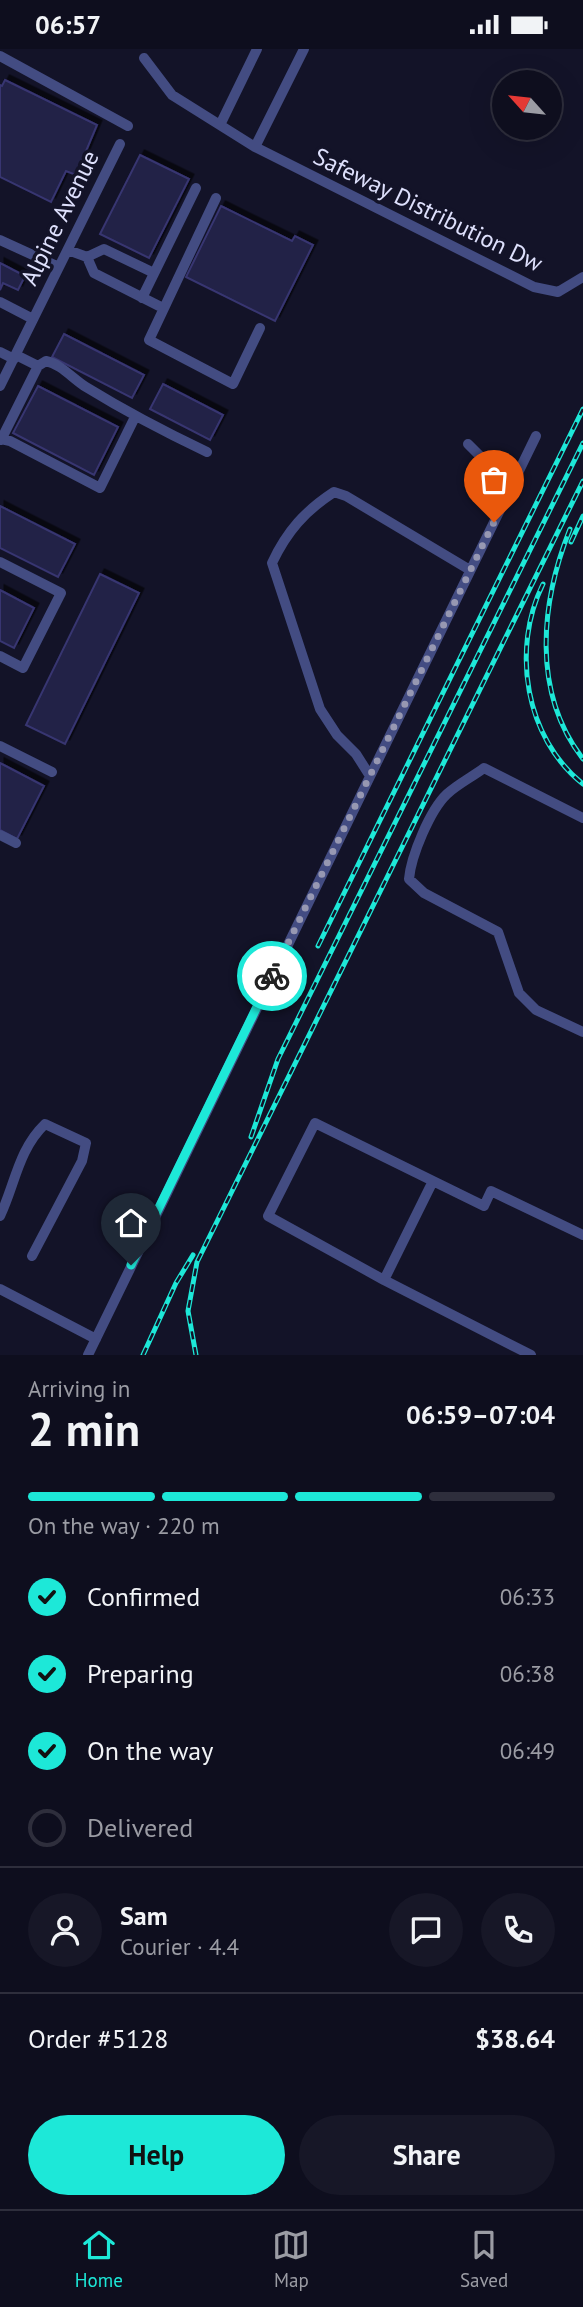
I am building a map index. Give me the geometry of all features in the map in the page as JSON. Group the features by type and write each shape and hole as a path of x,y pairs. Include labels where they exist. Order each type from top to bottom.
{"street":[{"path":"220,125 257,49"},
{"path":"255,147 304,49"},
{"path":"0,56 128,126"},
{"name":"Safeway Distribution Dw","path":"144,58 172,95 255,147 534,287 558,292 583,277"},
{"name":"Alpine Avenue","path":"0,386 120,144"},
{"path":"142,298 196,188"},
{"path":"216,198 149,340 233,384 260,328"},
{"path":"0,240 60,267"},
{"path":"68,250 88,257 104,249 155,273"},
{"path":"88,257 94,272 163,308"},
{"path":"0,302 33,319"},
{"path":"0,352 38,366"},
{"path":"135,417 100,488 1,439 38,366 46,361 54,363 68,377 135,417 207,452"},
{"path":"88,1355 536,436"},
{"path":"468,444 480,456 517,474"},
{"path":"370,776 320,709 272,563 284,537 309,509 334,492 346,496 470,570"},
{"path":"0,562 61,593 23,668 0,656"},
{"path":"0,746 51,772"},
{"path":"583,818 484,768 449,792 437,805 411,859 409,879 424,893 498,932 519,993 536,1010 583,1032"},
{"path":"0,835 16,843"},
{"path":"531,1355 384,1280 268,1216 315,1123 484,1206 491,1191 583,1235"},
{"path":"0,1216 9,1198 12,1177 34,1135 45,1124 86,1143 82,1161 32,1256"},
{"path":"384,1280 433,1181"},
{"path":"0,1289 96,1339"}],"building":[{"path":"5,80 97,125 76,175 66,171 51,202 0,177 0,85 2,86"},
{"path":"140,155 189,179 149,258 100,234"},
{"path":"221,206 292,241 295,236 313,245 275,321 186,277"},
{"path":"0,263 25,276 18,290 3,283 0,290"},
{"path":"64,334 144,375 132,398 52,357"},
{"path":"163,384 223,415 210,440 150,409"},
{"path":"38,386 118,427 94,475 13,433"},
{"path":"0,506 75,544 58,577 0,548"},
{"path":"100,574 139,593 65,744 26,725"},
{"path":"0,590 34,608 14,648 0,641"},
{"path":"0,763 44,786 17,839 0,830"}],"railway":[{"path":"318,946 583,409"},
{"path":"251,1137 278,1059 583,443"},
{"path":"196,1355 188,1311 197,1262 583,481"},
{"path":"571,542 583,516"},
{"path":"570,529 552,586 546,646 548,676 555,705 566,733 583,759"},
{"path":"543,584 533,609 528,636 526,664 529,691 536,718 548,742 563,765 583,784"},
{"path":"143,1355 176,1283 193,1255"}],"way so far":[{"path":"272,976 494,522"}],"route":[{"path":"131,1265 272,976"}]}
